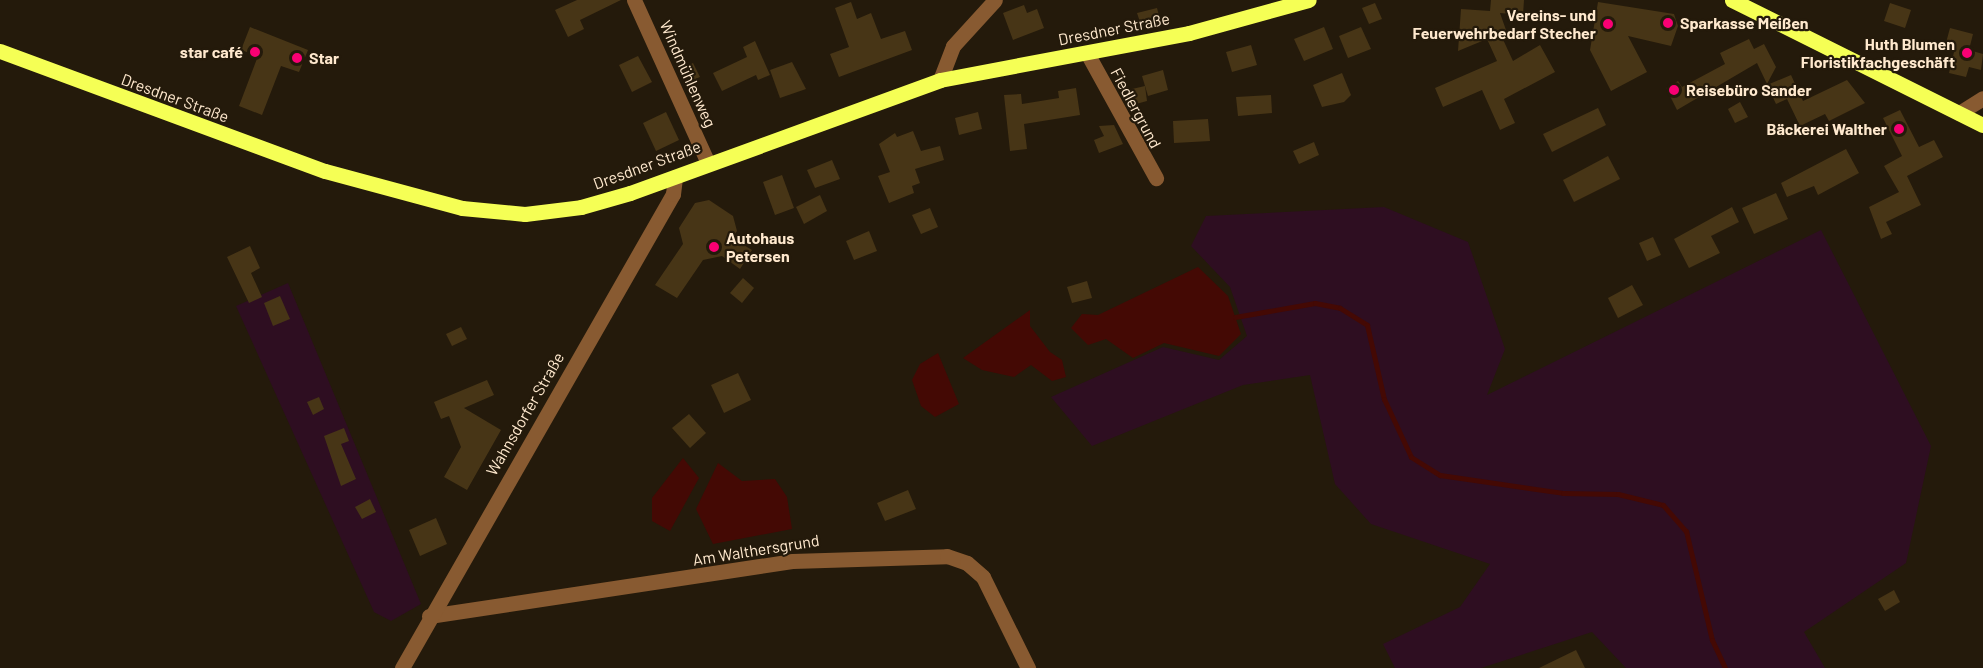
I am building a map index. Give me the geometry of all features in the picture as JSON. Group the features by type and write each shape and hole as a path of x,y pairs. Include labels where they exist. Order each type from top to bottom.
{"main road":[{"name":"Dresdner Straße","path":"0,51 325,171 462,208 551,211 606,201 940,80 1189,33 1310,0"},
{"path":"1732,0 1983,124"}],"street":[{"name":"Windmühlenweg","path":"634,0 708,163"},
{"path":"940,80 953,46 995,0"},
{"name":"Fiedlergrund","path":"1087,53 1156,178"},
{"path":"1959,112 1983,98"},
{"name":"Wahnsdorfer Straße","path":"402,668 429,616 673,194 675,177"},
{"name":"Am Walthersgrund","path":"429,616 792,561 947,556 967,563 983,577 1028,668"}],"shaded area":[{"path":"1384,207 1468,242 1505,349 1487,395 1821,230 1931,446 1906,563 1804,632 1825,668 1626,668 1592,632 1481,668 1395,668 1383,644 1460,607 1490,564 1371,524 1335,484 1310,375 1243,385 1092,446 1051,397 1163,347 1219,360 1247,336 1230,287 1191,246 1206,216"},
{"path":"1198,267 1228,296 1241,334 1219,356 1164,343 1133,358 1106,339 1088,345 1071,328 1082,314 1098,315"},
{"path":"288,283 421,604 391,621 374,612 236,306"},
{"path":"1030,310 1030,326 1050,352 1062,360 1066,377 1052,381 1031,365 1014,377 982,370 963,358"},
{"path":"938,353 959,404 935,417 921,406 912,380 920,364"},
{"path":"683,458 699,478 670,531 652,521 652,498"},
{"path":"718,463 742,481 775,479 787,497 792,529 713,544 696,509"}],"building":[{"path":"577,0 621,0 580,20 584,29 568,37 555,10"},
{"path":"1491,0 1524,0 1523,15 1500,13 1506,30 1500,33 1513,61 1540,45 1555,72 1504,99 1515,123 1500,130 1482,90 1443,107 1435,88 1497,61 1487,39 1458,51 1461,9 1490,11"},
{"path":"851,2 857,19 871,13 881,39 905,31 912,50 839,77 830,54 849,47 835,8"},
{"path":"1598,2 1674,14 1678,26 1671,46 1628,36 1647,72 1611,91 1590,50"},
{"path":"1375,3 1382,19 1369,24 1362,8"},
{"path":"1890,3 1911,10 1905,28 1884,21"},
{"path":"1024,5 1027,13 1037,9 1044,28 1013,40 1003,13"},
{"path":"1157,8 1160,20 1141,25 1137,13"},
{"path":"250,27 308,50 299,72 281,66 262,115 239,106 258,56 241,50"},
{"path":"1324,27 1333,49 1304,61 1294,39"},
{"path":"1361,27 1371,49 1348,58 1339,36"},
{"name":"Huth Blumen Floristikfachgeschäft","path":"1950,28 1973,34 1969,50 1983,54 1981,70 1969,67 1966,77 1949,73 1954,52 1944,50"},
{"path":"1749,39 1754,49 1764,44 1776,67 1767,84 1757,63 1677,110 1666,88 1678,81 1682,87 1725,64 1720,53"},
{"path":"755,41 770,75 758,80 756,75 722,91 713,73 747,57 743,47"},
{"path":"1251,45 1257,65 1232,72 1226,52"},
{"path":"638,56 652,82 632,92 619,65"},
{"path":"792,62 806,89 780,98 770,70"},
{"path":"693,63 700,77 686,83 680,70"},
{"path":"1163,70 1168,90 1148,96 1142,76"},
{"path":"1342,73 1351,95 1344,102 1322,107 1313,85"},
{"path":"1791,75 1803,101 1847,80 1865,103 1829,121 1825,114 1800,126 1787,99 1776,104 1767,85"},
{"path":"1145,86 1147,101 1136,104 1132,89"},
{"path":"1076,88 1080,115 1024,124 1027,149 1010,151 1004,95 1021,94 1022,104 1059,98 1058,91"},
{"path":"1271,95 1272,113 1238,116 1236,97"},
{"path":"1740,102 1748,117 1735,123 1728,109"},
{"path":"1598,108 1606,125 1552,152 1543,134"},
{"path":"1900,110 1919,147 1934,140 1943,157 1907,176 1921,205 1886,222 1892,234 1881,239 1869,207 1899,192 1884,166 1902,156 1883,118"},
{"path":"666,112 679,140 656,151 643,123"},
{"path":"978,112 982,129 959,135 955,118"},
{"path":"1208,119 1210,141 1174,143 1173,121"},
{"path":"1114,125 1123,144 1099,153 1094,140 1104,136 1099,126"},
{"path":"913,131 921,151 940,146 944,160 915,169 920,183 912,186 914,193 889,203 878,176 890,172 879,144 895,133 897,137"},
{"path":"1314,142 1319,155 1299,164 1293,151"},
{"path":"1846,149 1859,173 1818,195 1814,186 1787,197 1781,183"},
{"path":"1608,156 1620,179 1574,202 1563,180"},
{"path":"832,160 840,179 815,188 807,170"},
{"path":"782,175 794,208 775,215 763,182"},
{"path":"1776,193 1788,219 1754,234 1742,208"},
{"path":"820,195 827,211 804,224 796,207"},
{"name":"Autohaus Petersen","path":"709,200 733,216 737,231 732,238 752,250 740,269 722,256 703,260 677,298 655,285 683,244 679,228 695,203"},
{"path":"1732,207 1739,222 1711,236 1720,253 1689,268 1674,239"},
{"path":"930,208 938,227 921,234 912,215"},
{"path":"869,231 877,251 854,260 846,241"},
{"path":"1653,237 1661,255 1647,261 1639,243"},
{"path":"250,246 260,268 251,273 262,297 249,303 227,257"},
{"path":"743,278 754,288 742,303 730,293"},
{"path":"1087,281 1092,298 1072,303 1067,287"},
{"path":"1632,285 1643,305 1618,318 1608,298"},
{"path":"280,296 290,319 273,326 264,303"},
{"path":"461,327 467,339 452,346 446,334"},
{"path":"738,373 751,400 724,413 711,385"},
{"path":"487,380 494,395 464,408 501,430 467,490 444,477 461,447 449,416 441,419 434,402"},
{"path":"319,397 324,409 313,415 307,402"},
{"path":"689,414 706,433 690,448 672,428"},
{"path":"344,428 349,441 341,444 356,479 341,486 324,436"},
{"path":"908,490 916,509 885,521 877,503"},
{"path":"370,499 376,512 362,519 355,507"},
{"path":"436,518 447,544 420,556 409,530"},
{"path":"1894,590 1900,602 1885,611 1878,599"},
{"path":"1576,650 1585,668 1539,668"}],"waterway":[{"path":"1235,317 1315,303 1340,308 1367,325 1384,399 1411,457 1440,475 1563,493 1618,494 1663,505 1686,531 1712,640 1725,668"}],"place":[{"name":"Sparkasse Meißen","path":"1668,23"},
{"name":"Vereins- und Feuerwehrbedarf Stecher","path":"1608,24"},
{"name":"star café","path":"255,52"},
{"name":"Huth Blumen Floristikfachgeschäft","path":"1967,53"},
{"name":"Star","path":"297,58"},
{"name":"Reisebüro Sander","path":"1674,90"},
{"name":"Bäckerei Walther","path":"1899,129"},
{"name":"Autohaus Petersen","path":"714,247"}]}
